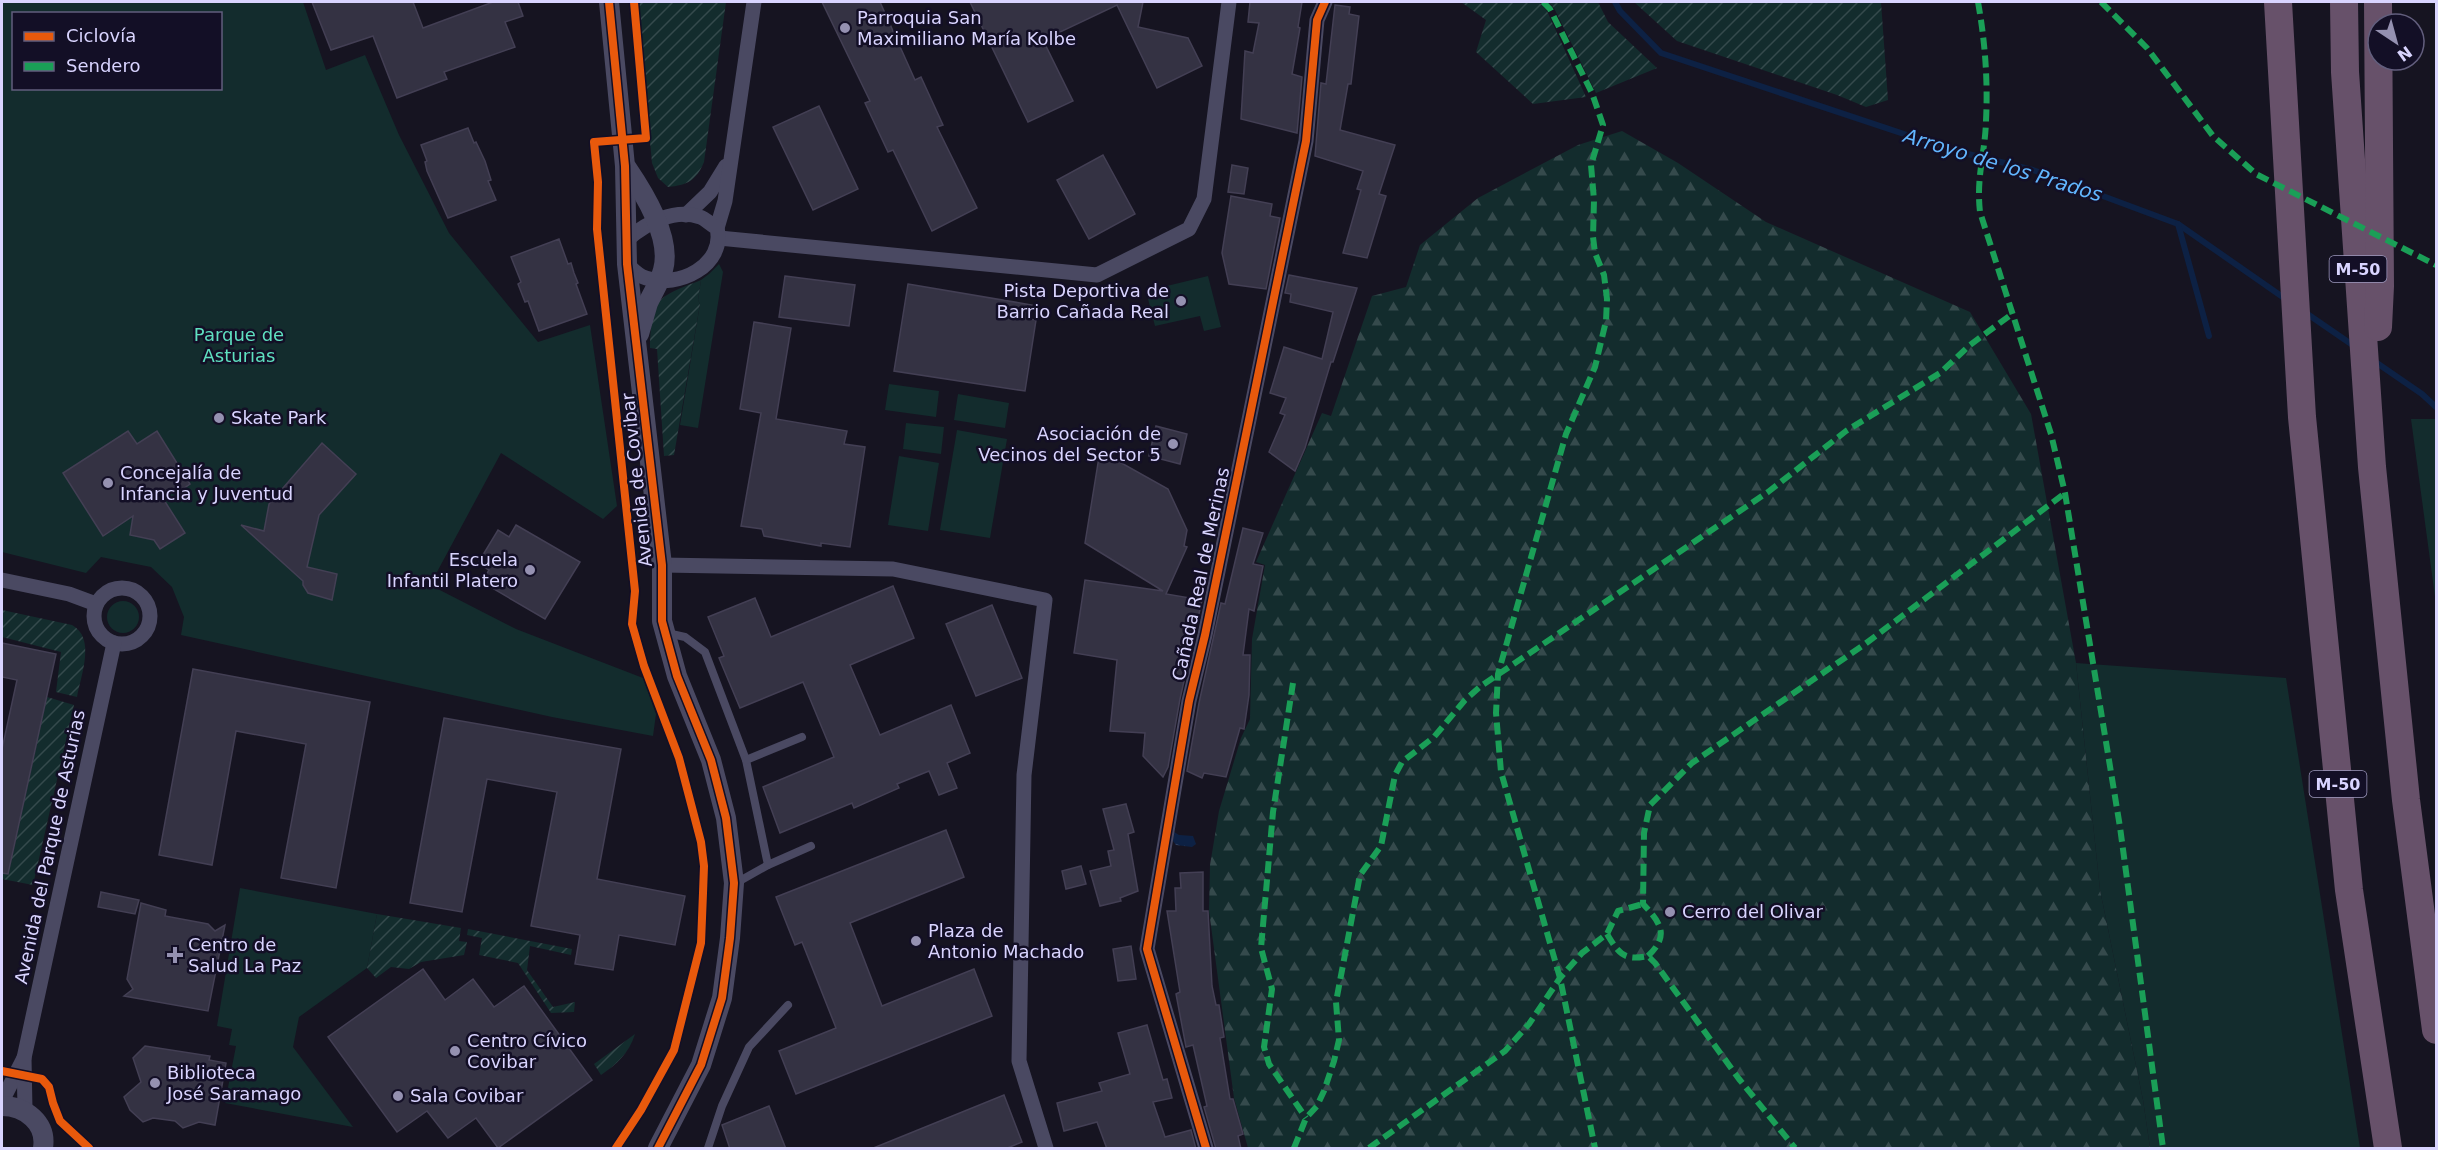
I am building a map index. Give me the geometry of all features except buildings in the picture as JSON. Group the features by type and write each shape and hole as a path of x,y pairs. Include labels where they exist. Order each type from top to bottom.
{"highway":[{"name":"M-50","path":"2344,2 2345,72 2372,467 2406,800 2436,1030"},
{"path":"2372,467 2380,286 2378,2"},
{"name":"M-50","path":"2278,13 2302,417 2349,890 2388,1149"}],"street":[{"name":"Avenida de Covibar","path":"609,2 625,166 627,264 662,565 662,621 677,676 711,760 726,818 734,884 722,998 701,1065 658,1149"},
{"path":"627,264 638,275 648,279 676,280 694,274 714,254 725,201 729,160 754,2"},
{"path":"628,239 656,220 686,215 701,218 718,233 1097,275 1189,229 1204,199 1229,2"},
{"name":"Cañada Real de Merinas","path":"1206,1149 1148,949 1189,701 1208,623 1306,141 1317,20 1325,2"},
{"path":"686,215 710,192 729,160"},
{"name":"Avenida de Covibar","path":"625,166 636,181 656,220 665,247 664,267 648,305 637,340"},
{"path":"662,565 893,569 1045,600 1024,776 1019,1061 1046,1149"},
{"path":"2,580 69,594 96,604"},
{"path":"118,587 136,590 148,603 151,612 147,631 133,642 114,643 105,639 95,623 96,604 109,591 118,587"},
{"name":"Avenida del Parque de Asturias","path":"25,1110 24,1058 114,643"},
{"name":"Avenida del Parque de Asturias","path":"2,1101 24,1058"},
{"path":"2,1106 25,1110 38,1123 47,1146"}],"lane":[{"path":"665,632 685,637 705,652 746,760 768,865"},
{"path":"746,760 802,737"},
{"path":"734,884 768,865 811,846"},
{"path":"708,1149 722,1106 749,1047 788,1005"}],"green space":[{"name":"Parque de Asturias","path":"2,2 303,2 326,70 365,55 399,135 449,233 538,342 590,325 617,506 603,519 501,453 430,585 516,629 643,678 656,714 653,736 552,717 181,635 184,617 172,587 151,567 101,557 86,573 2,552"},
{"path":"637,2 726,2 704,162 694,178 681,185 668,187 658,178 652,163"},
{"path":"1461,2 1539,2 1547,11 1586,97 1533,104 1476,52 1486,20"},
{"path":"1548,2 1598,2 1608,22 1657,68 1596,93 1554,8"},
{"path":"1634,2 1881,2 1888,100 1866,107 1677,41"},
{"path":"1622,131 1678,163 1766,222 1970,312 2031,414 2076,663 2100,890 2143,1100 2150,1148 1248,1148 1234,1098 1209,911 1210,865 1219,811 1241,738 1250,719 1252,639 1265,565 1256,562 1322,413 1331,416 1372,296 1406,287 1420,245 1478,198 1578,145"},
{"path":"719,264 723,272 698,428 680,425 700,304 698,300 701,280"},
{"name":"Pista Deportiva de Barrio Cañada Real","path":"1208,276 1221,327 1204,331 1200,316 1155,326 1146,291"},
{"path":"701,280 698,300 700,304 674,455 664,456 657,349 650,348 652,318 659,302 666,296"},
{"path":"889,384 939,391 936,417 885,410"},
{"path":"958,394 1009,403 1005,428 954,420"},
{"path":"2411,419 2436,419 2436,604"},
{"path":"906,423 944,427 941,454 903,449"},
{"path":"957,430 1007,439 990,538 940,530"},
{"path":"899,456 939,463 928,531 888,525"},
{"path":"123,601 134,606 139,617 134,628 123,633 112,628 107,617 112,606"},
{"path":"2,610 72,625 79,631 85,648 85,658 77,697 56,692 61,652 2,637"},
{"path":"2076,663 2286,678 2360,1148 2150,1148 2143,1100 2100,890"},
{"path":"47,697 74,705 33,885 2,879 2,864 10,866"},
{"path":"240,888 377,914 367,968 299,1017 293,1047 353,1127 225,1103 236,1046 229,1045 232,1029 217,1026"},
{"path":"377,914 461,928 459,941 467,942 464,955 421,962 409,969 391,967 376,978 367,968"},
{"path":"468,929 572,949 571,955 530,946 527,970 553,1007 575,1002 574,1012 551,1013 518,963 479,955 482,938 467,935"},
{"path":"635,1034 622,1058 601,1075 594,1064"}],"water":[{"path":"1174,832 1179,835 1193,836 1196,844 1192,847 1176,845 1173,841"}],"waterway":[{"name":"Arroyo de los Prados","path":"1615,2 1620,11 1661,53 1952,150 2033,170 2178,224 2287,300"},
{"path":"2178,224 2209,336"},
{"name":"Arroyo de los Prados","path":"2306,313 2354,346"},
{"name":"Arroyo de los Prados","path":"2374,361 2422,394 2436,407"}],"marked path":[{"path":"1543,2 1550,9 1592,93 1603,125 1591,165 1594,200 1593,237 1595,253 1604,275 1607,299 1606,321 1595,367 1566,434 1498,674 1496,713 1501,772 1560,978 1595,1148"},
{"path":"1978,2 1987,91 1979,188 1980,212 2051,434 2065,493 2120,827 2163,1148"},
{"path":"2101,2 2147,48 2213,136 2256,174 2436,265"},
{"path":"1294,1148 1306,1118 1317,1106 1324,1091 1334,1061 1339,1040 1336,1002 1360,875 1381,846 1395,775 1402,762 1434,737 1465,700 1481,686 1768,492 1846,431 1940,373 1970,345 2012,314"},
{"path":"1648,956 1655,949 1661,936 1655,918 1643,904 1644,833 1650,805 1692,763 1865,644 2065,493"},
{"path":"1293,683 1273,812 1261,948 1272,989 1264,1047 1269,1064 1306,1118"},
{"path":"1369,1148 1505,1051 1529,1024 1560,978 1582,953 1607,934 1618,911 1643,904"},
{"path":"1607,934 1615,947 1623,954 1628,957 1648,956 1655,963 1739,1079 1795,1148"}],"cycle path":[{"path":"609,2 625,166 627,264 662,565 662,621 677,676 711,760 726,818 734,883 722,998 701,1065 658,1148"},
{"path":"616,1148 641,1110 674,1050 701,943 704,866 701,842 679,758 644,666 632,624 635,591 597,229 598,182 594,142 646,138 634,2"},
{"path":"1206,1148 1147,949 1189,701 1205,635 1306,141 1317,20 1325,2"},
{"path":"2,1071 42,1079 49,1087 60,1121 89,1148"}],"place":[{"name":"Parroquia San Maximiliano María Kolbe","path":"845,28"},
{"name":"Pista Deportiva de Barrio Cañada Real","path":"1181,301"},
{"name":"Skate Park","path":"219,418"},
{"name":"Asociación de Vecinos del Sector 5","path":"1173,444"},
{"name":"Concejalía de Infancia y Juventud","path":"108,483"},
{"name":"Escuela Infantil Platero","path":"530,570"},
{"name":"Cerro del Olivar","path":"1670,912"},
{"name":"Plaza de Antonio Machado","path":"916,941"},
{"name":"Centro de Salud La Paz","path":"175,955"},
{"name":"Centro Cívico Covibar","path":"455,1051"},
{"name":"Biblioteca José Saramago","path":"155,1083"},
{"name":"Sala Covibar","path":"398,1096"}]}
